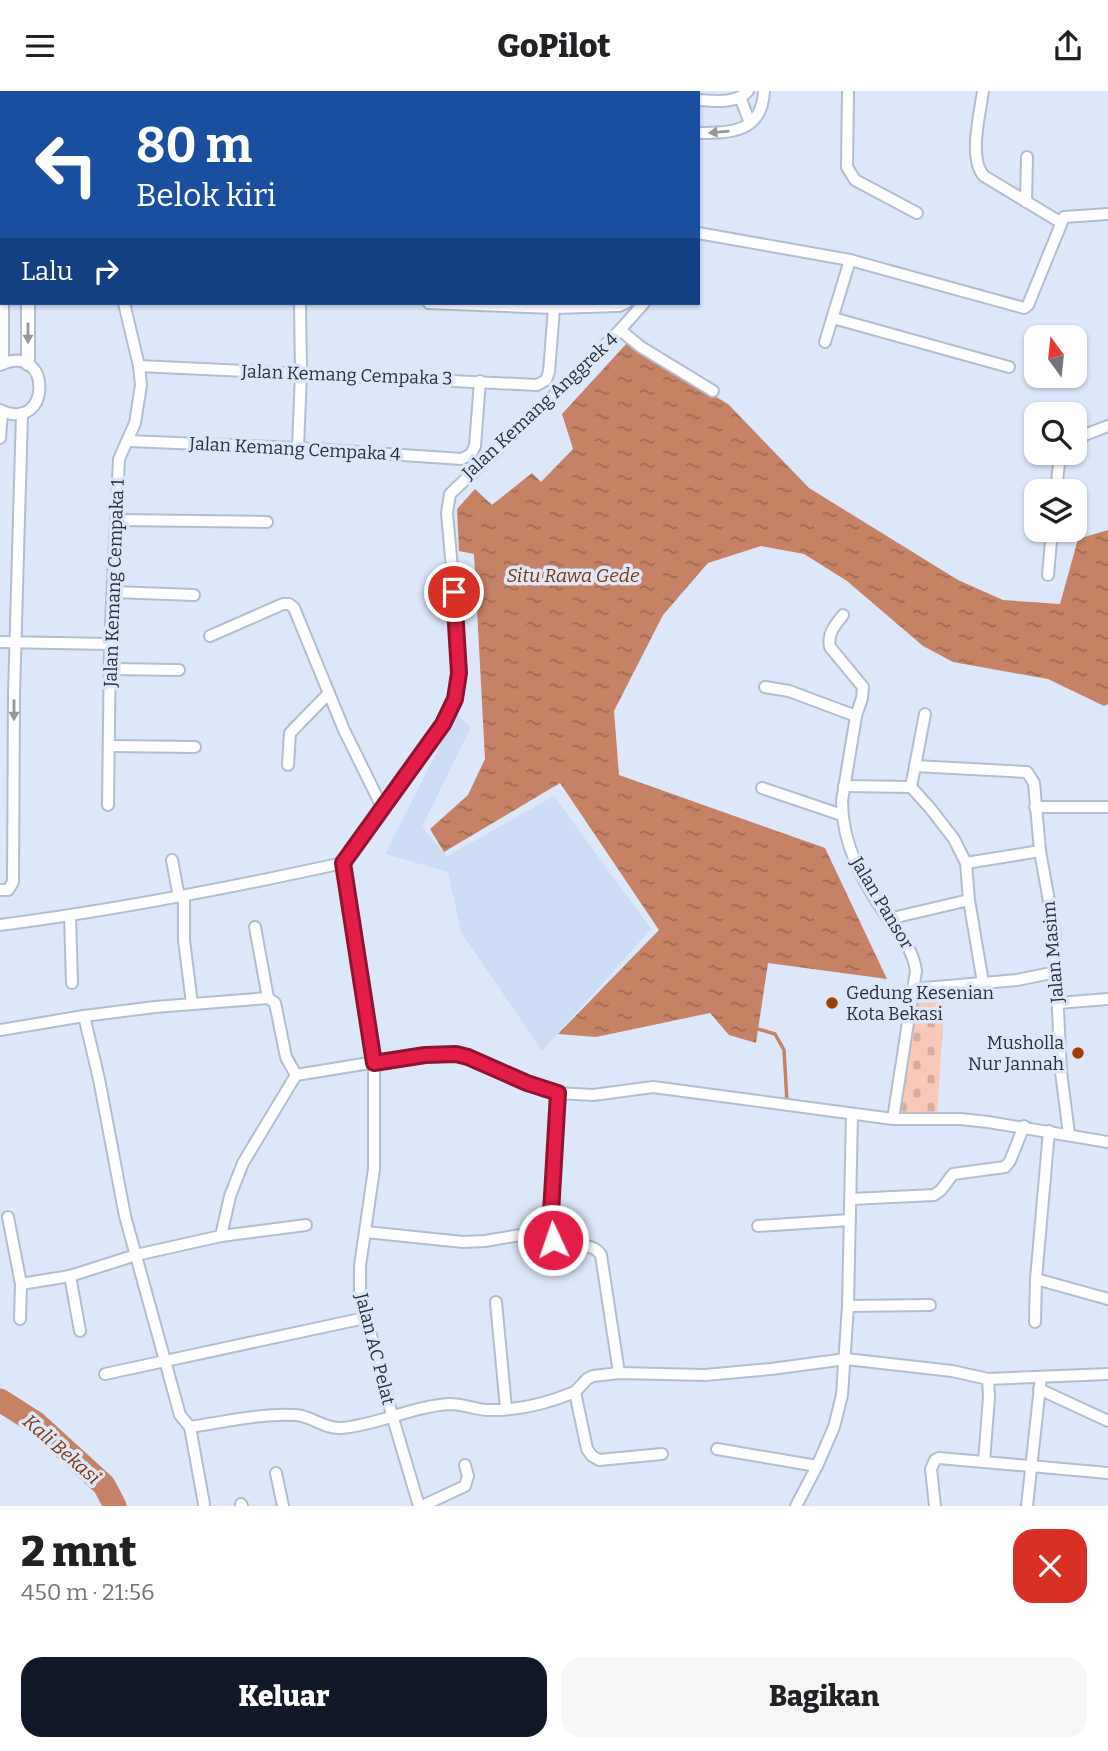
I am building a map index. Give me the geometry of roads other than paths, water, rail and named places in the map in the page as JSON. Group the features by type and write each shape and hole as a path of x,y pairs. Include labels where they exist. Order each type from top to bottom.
{"street":[{"path":"700,133 721,133 755,120 761,111 764,91"},
{"path":"848,91 847,167 850,174 855,180 917,213"},
{"path":"983,91 976,149 978,169 984,176 1060,222"},
{"path":"700,100 728,101 744,94 750,123"},
{"path":"1026,202 1027,157"},
{"path":"700,233 850,260 1024,308 1028,305 1064,216 1108,214"},
{"path":"825,342 850,260"},
{"path":"0,438 1,410 15,414 32,408 41,390 40,380 28,364 10,361 1,364 1,305"},
{"path":"28,305 28,364"},
{"name":"Jalan Kemang Cempaka 1","path":"108,805 110,644 118,459 135,423 141,384 124,305"},
{"path":"298,448 300,305"},
{"path":"479,305 554,308 605,305"},
{"name":"Jalan Kemang Anggrek 4","path":"343,863 443,724 455,699 459,645 447,513 450,494 620,330 642,305"},
{"name":"Jalan Kemang Cempaka 3","path":"139,366 537,385 546,380 549,372 554,308"},
{"path":"833,318 1009,367"},
{"path":"620,330 641,347 713,391"},
{"name":"Jalan Kemang Cempaka 4","path":"128,442 298,448 462,459 471,454 475,446 480,381"},
{"path":"0,890 8,890 13,883 22,412"},
{"path":"1087,434 1108,426"},
{"path":"117,520 267,522"},
{"path":"1048,575 1051,542"},
{"path":"113,592 194,594"},
{"path":"209,636 283,604 289,604 344,730 382,807"},
{"name":"Jalan Pansor","path":"843,615 828,640 830,647 863,687 844,786 842,815 854,860 888,919 910,948 916,971 893,1119"},
{"path":"0,642 110,644"},
{"path":"110,669 179,670"},
{"path":"765,687 789,691 856,716"},
{"path":"288,765 290,733 329,693"},
{"path":"911,787 925,715"},
{"path":"109,746 195,747"},
{"name":"Jalan Masim","path":"915,766 1027,772 1034,783 1040,851 1054,929 1061,1072 1069,1134"},
{"path":"844,786 911,787 954,839 966,863 969,900 983,983"},
{"path":"762,788 842,815"},
{"path":"1035,807 1108,807"},
{"path":"966,863 1040,851"},
{"path":"172,860 181,897 192,1004"},
{"path":"0,925 181,897 343,863 374,1063"},
{"path":"888,919 969,900"},
{"path":"70,916 72,983"},
{"path":"255,927 268,998"},
{"path":"913,989 1017,980 1056,972"},
{"path":"0,1030 84,1016 268,998 275,1003 286,1057 296,1075"},
{"path":"1058,1003 1108,999"},
{"path":"84,1016 99,1079 119,1188 180,1415 190,1427 204,1504"},
{"path":"296,1075 425,1055 456,1054 558,1093 593,1095 653,1087 893,1119 960,1117 1108,1142"},
{"name":"Jalan AC Pelat","path":"374,1063 376,1137 359,1281 365,1318 421,1506"},
{"path":"221,1236 230,1196 243,1163 296,1075"},
{"path":"558,1093 550,1230 558,1245 592,1247 601,1255 618,1373"},
{"path":"796,1506 817,1466 838,1412 846,1359 852,1114"},
{"path":"851,1199 934,1195 953,1174 1005,1167 1024,1126"},
{"path":"1035,1322 1036,1279 1049,1131"},
{"path":"8,1217 22,1284 20,1319"},
{"path":"758,1226 850,1220"},
{"path":"22,1284 71,1276 136,1255 221,1236 306,1225"},
{"path":"366,1232 463,1242 550,1230"},
{"path":"71,1276 80,1331"},
{"path":"1036,1279 1108,1299"},
{"path":"496,1302 506,1408"},
{"path":"848,1306 930,1305"},
{"path":"105,1374 365,1318"},
{"path":"190,1427 285,1415 309,1417 334,1428 447,1404 487,1410 554,1401 575,1392 593,1376 618,1373 705,1375 846,1359 953,1371 988,1379 1108,1374"},
{"path":"1027,1506 1041,1377"},
{"path":"984,1462 988,1379"},
{"path":"1039,1389 1108,1421"},
{"path":"575,1392 587,1449 592,1456 599,1459 662,1454"},
{"path":"717,1449 817,1466"},
{"path":"935,1506 931,1469 939,1458 1108,1473"},
{"path":"421,1506 465,1486 468,1476 465,1465"},
{"path":"276,1473 283,1506"}],"water":[{"name":"Situ Rawa Gede","path":"627,343 728,404 809,488 958,580 1003,600 1060,604 1077,542 1087,542 1087,536 1108,530 1108,704 1104,706 1048,679 953,662 923,646 847,581 804,554 761,546 708,563 663,615 614,711 619,775 825,848 887,979 768,963 756,1043 729,1035 710,1013 596,1037 558,1034 659,930 560,783 444,852 430,829 468,795 485,759 474,554 459,551 457,509 475,489 492,505 532,473 541,482 573,449 562,414"}],"waterway":[{"path":"758,1029 775,1034 784,1050 787,1102"},
{"name":"Kali Bekasi","path":"0,1400 36,1423 104,1485 115,1506"}],"place":[{"name":"Gedung Kesenian Kota Bekasi","path":"832,1003"},
{"name":"Musholla Nur Jannah","path":"1078,1053"}]}
